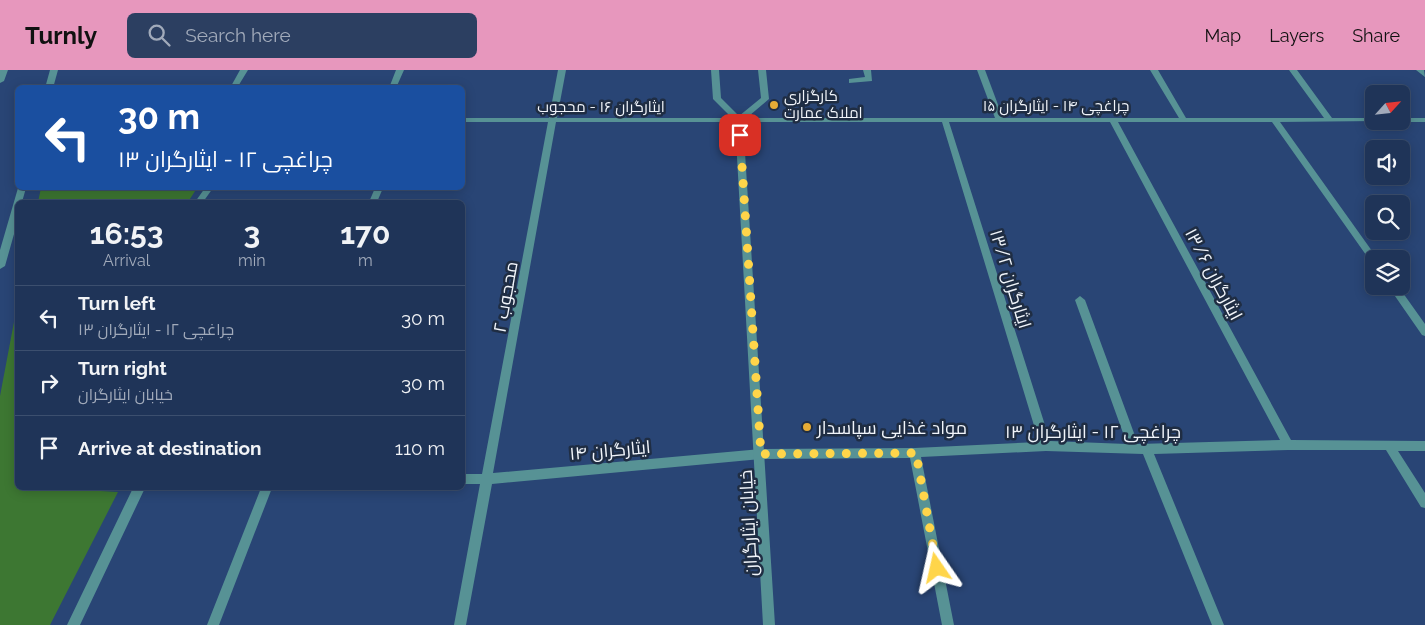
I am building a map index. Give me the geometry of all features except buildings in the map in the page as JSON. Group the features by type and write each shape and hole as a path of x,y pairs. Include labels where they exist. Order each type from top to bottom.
{"street":[{"path":"0,82 4,70"},
{"path":"50,85 54,70"},
{"path":"235,85 244,70"},
{"path":"393,85 400,70"},
{"name":"محجوب ۲","path":"460,625 562,70"},
{"path":"715,70 717,99 739,120 765,99 762,70"},
{"path":"852,81 869,79 867,70"},
{"path":"981,70 1000,120"},
{"path":"1154,70 1184,120"},
{"path":"1294,70 1330,120"},
{"path":"1420,70 1425,75"},
{"name":"ایثارگران ۱۳/۶","path":"1112,119 1288,445"},
{"name":"ایثارگران ۱۶ - محجوب","path":"465,120 739,120"},
{"name":"چراغچی ۱۴ - ایثارگران ۱۵","path":"739,120 1365,120"},
{"name":"خیابان ایثارگران","path":"739,120 761,454 769,625"},
{"path":"1410,120 1425,121"},
{"name":"ایثارگران ۱۳/۲","path":"945,121 1046,446"},
{"path":"1275,121 1367,250"},
{"path":"0,266 15,214"},
{"path":"1398,295 1425,332"},
{"path":"1080,300 1134,449"},
{"name":"چراغچی ۱۲ - ایثارگران ۱۳","path":"761,454 916,453 1046,446 1134,449 1288,445 1425,446"},
{"path":"1389,446 1425,503"},
{"path":"1148,449 1218,625"},
{"path":"916,453 948,625"},
{"name":"ایثارگران ۱۴","path":"465,479 761,454"},
{"path":"73,625 137,490"},
{"path":"213,625 265,490"}],"green space":[{"path":"41,190 196,190 189,200 38,200"},
{"path":"15,317 15,490 118,492 50,625 0,625 0,396"}],"place":[{"name":"کارگزاری املاک عمارت","path":"774,105"},
{"name":"مواد غذایی سپاسدار","path":"807,427"}],"route":[{"path":"740,135 761,454 916,453 937,568"}]}
